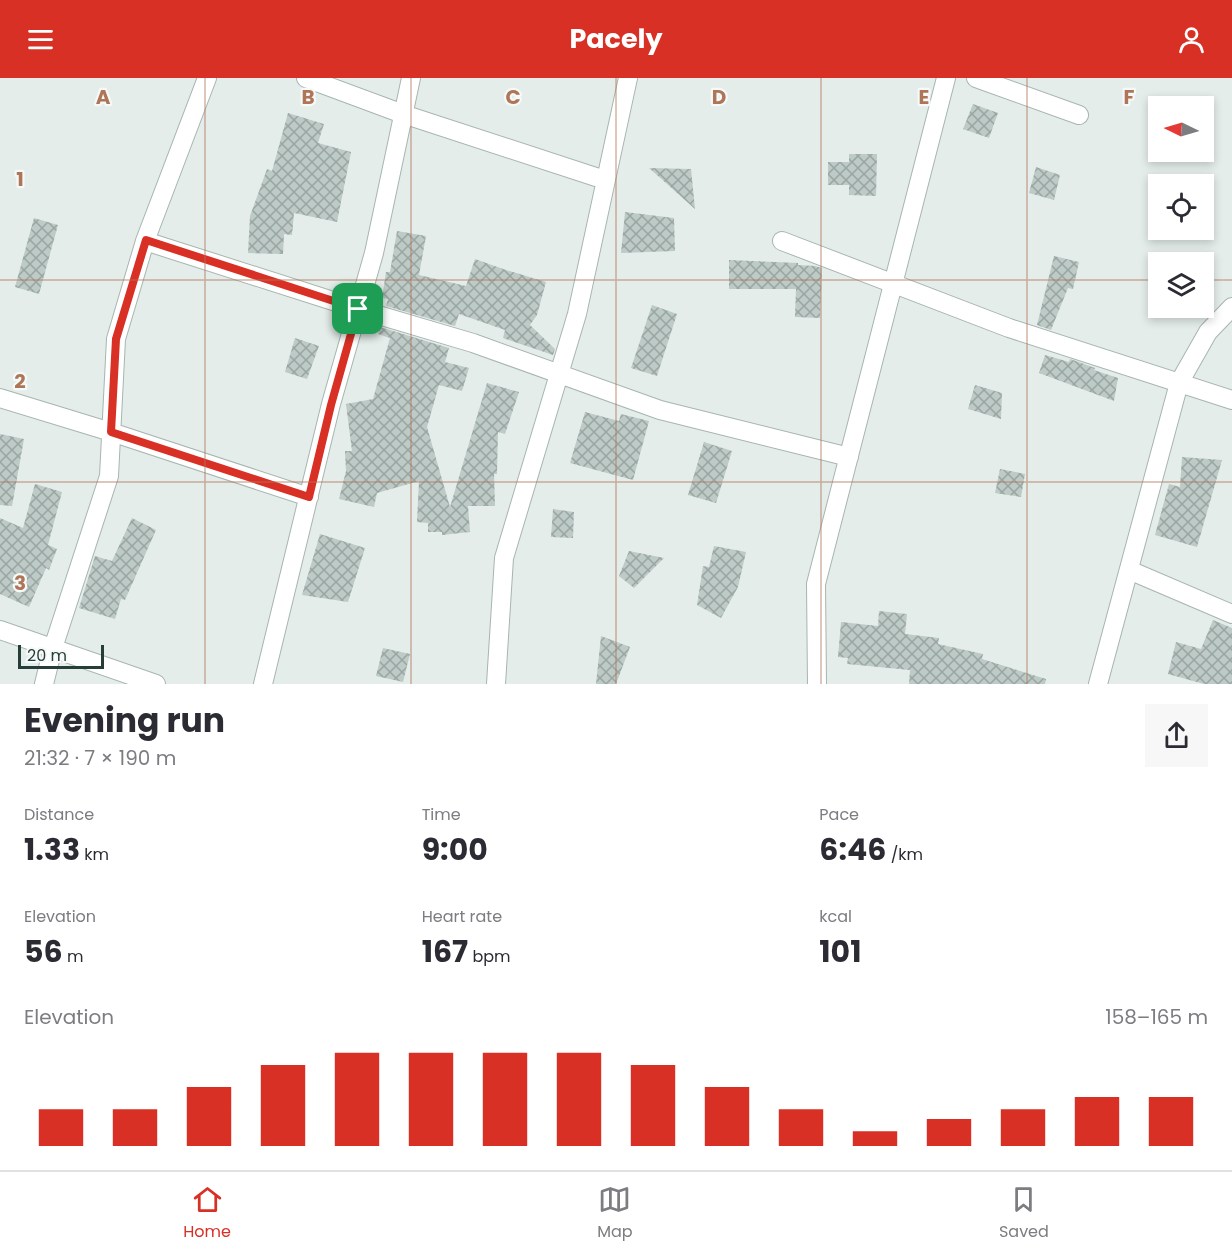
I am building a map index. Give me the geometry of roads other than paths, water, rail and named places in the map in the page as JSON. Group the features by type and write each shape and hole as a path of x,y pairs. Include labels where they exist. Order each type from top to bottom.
{"street":[{"path":"44,684 52,648 109,476 116,339 146,240 207,78"},
{"path":"306,78 403,114 605,180"},
{"path":"262,684 331,405 374,253 411,78"},
{"path":"496,684 504,558 577,314 628,78"},
{"path":"817,684 816,584 946,78"},
{"path":"976,78 1079,115"},
{"path":"146,240 358,309 473,343 660,410 849,457"},
{"path":"782,241 1009,328 1232,400"},
{"path":"1098,684 1179,383 1209,332 1232,307"},
{"path":"0,398 309,497"},
{"path":"1129,570 1232,614"},
{"path":"0,630 156,684"}]}
